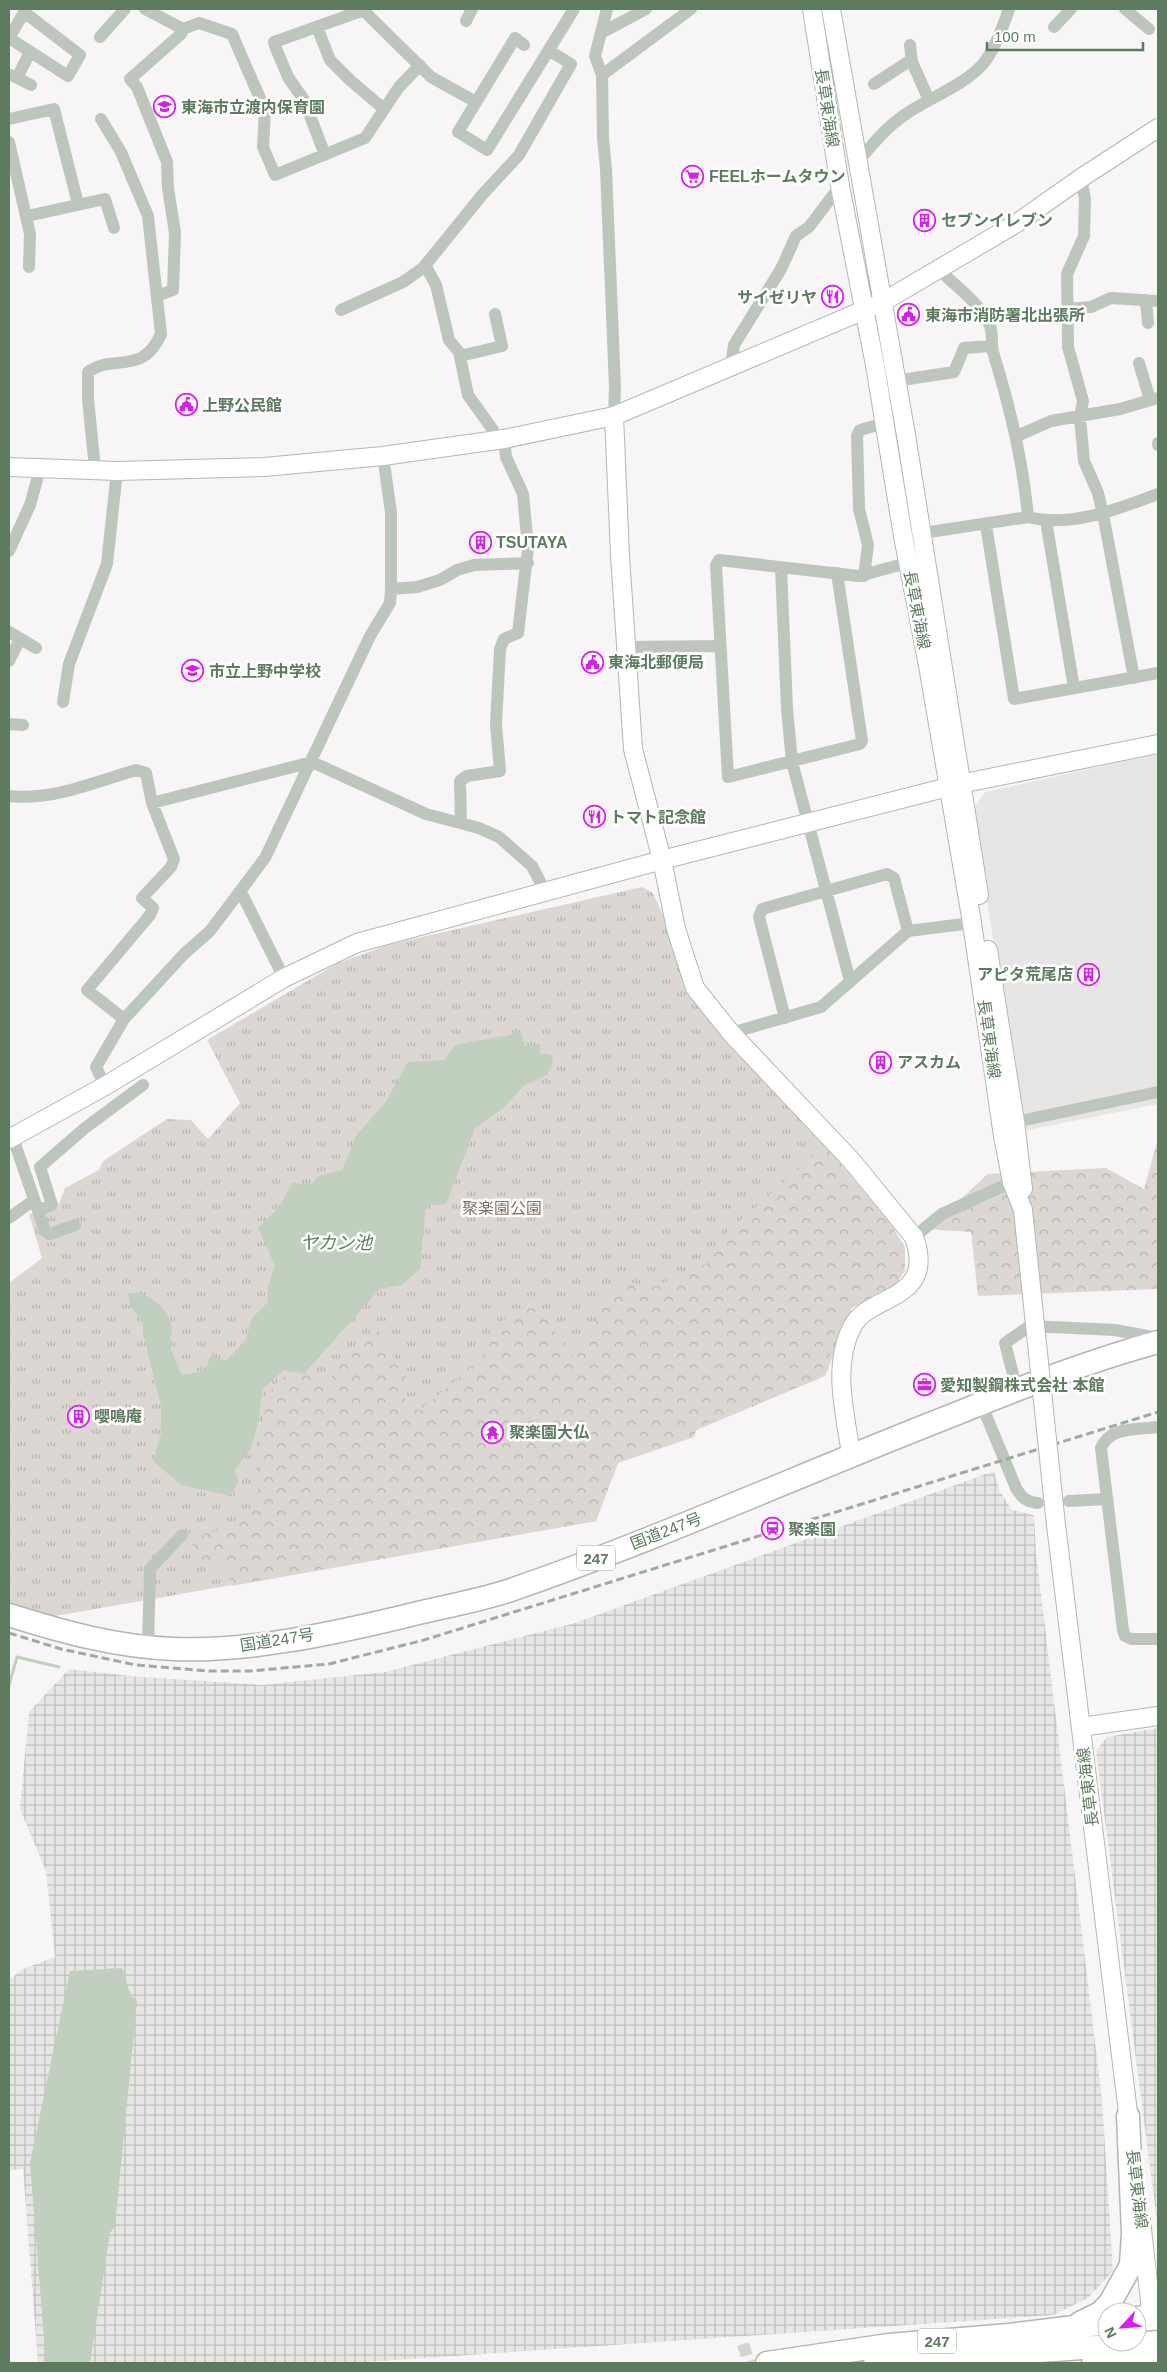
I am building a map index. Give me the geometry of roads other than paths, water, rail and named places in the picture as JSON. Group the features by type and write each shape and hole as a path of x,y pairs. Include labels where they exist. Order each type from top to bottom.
{"highway":[{"name":"国道247号","path":"9,1615 72,1634 120,1644 174,1649 226,1648 354,1628 504,1592 674,1529 851,1454 1017,1390 1119,1353 1158,1342"},
{"path":"1056,2330 1088,2321 1100,2313 1118,2291 1131,2265 1133,2233 1128,2116"},
{"name":"247","path":"767,2363 889,2345 1056,2330 1097,2324"},
{"path":"1093,2363 1150,2353"},
{"name":"247","path":"875,2363 1150,2353"}],"street":[{"path":"100,37 125,9"},
{"path":"145,9 183,30"},
{"path":"466,21 472,9"},
{"path":"524,44 515,38 458,132 488,150 574,9"},
{"path":"604,9 601,33 595,56 602,75 603,138 606,169 615,387 614,416 633,749 662,860 676,929 695,988 731,1033 850,1160 914,1237 918,1249 919,1264 907,1288 864,1314 853,1324 843,1353 842,1394 851,1454"},
{"path":"601,33 646,9"},
{"path":"602,75 689,9"},
{"name":"長草東海線","path":"812,9 840,186 885,423 911,535 926,556 972,923 1003,1136 1012,1182 1023,1210"},
{"name":"長草東海線","path":"831,9 852,122 881,303 906,435 911,535 907,563 954,786 1024,1179 1023,1210 1056,1525 1128,2116 1149,2316 1150,2353"},
{"path":"857,162 880,133 966,78 983,63 992,49 1009,9"},
{"path":"1054,27 1071,9"},
{"path":"1125,9 1149,30"},
{"path":"25,10 80,55 68,76 9,38 25,10"},
{"path":"325,155 304,100 288,77 274,42 361,11 365,12 431,77 476,102"},
{"path":"157,296 173,290 175,233 168,188 167,162 137,87 130,79 181,34 183,30 199,23 232,34 265,110 263,147 275,175 365,138 398,87 420,66"},
{"path":"317,27 330,60 384,109"},
{"path":"910,45 912,62 929,100"},
{"path":"340,310 403,282 425,265 482,195 519,155 534,132 571,64 550,50"},
{"path":"30,52 13,77 30,85"},
{"path":"874,84 908,62 912,62"},
{"path":"9,119 54,109 78,204"},
{"path":"95,470 88,399 88,372 94,368 132,362 146,355 156,344 160,334 148,216 121,152 101,120"},
{"path":"9,467 117,471 264,467 382,456 499,439 614,416 881,303 1018,223 1081,178 1158,128"},
{"path":"9,142 30,234 29,267"},
{"path":"1081,178 1085,199 1084,236 1067,274 1068,348 1083,401 1080,417 1084,461 1098,493 1103,514 1134,678"},
{"path":"731,368 734,345 777,276 796,236 809,227 840,186"},
{"path":"27,216 105,199 114,228"},
{"path":"425,265 436,285 449,340 460,356 468,395 499,439 523,494 528,563 518,633 504,639 500,649 496,724 500,771 467,776 460,781 461,823"},
{"path":"939,270 979,307 991,328 991,346 1017,436 1025,478 1028,516"},
{"path":"1066,309 1092,307 1111,298 1152,300 1148,323"},
{"path":"460,356 502,346 495,314"},
{"path":"895,381 954,372 964,348 991,346"},
{"path":"1017,436 1051,421 1120,409 1154,399 1139,363"},
{"path":"864,576 868,545 860,509 857,436 860,430 885,423"},
{"path":"105,1086 96,1067 124,1019 184,954 210,931 265,858 370,636 390,603 391,512 382,456"},
{"path":"9,551 30,505 40,469"},
{"path":"63,702 69,664 107,564 117,471"},
{"path":"911,535 1028,516 1046,521 1103,514 1158,494"},
{"path":"1046,521 1074,688"},
{"path":"986,524 1014,699 1158,673"},
{"path":"837,573 862,741 860,744 728,777 719,646 716,565 720,560 781,568 837,573 864,576 907,563"},
{"path":"391,589 424,585 440,580 457,570 474,565 528,563"},
{"path":"781,568 792,762 810,823 850,981"},
{"path":"9,632 36,648"},
{"path":"9,661 20,639"},
{"path":"626,647 719,646"},
{"path":"9,724 23,725"},
{"path":"75,1225 50,1234 45,1232 11,1138 105,1086 284,978 358,943 662,860 954,786 1158,744"},
{"path":"152,803 312,762 426,814 461,823 499,837 532,866 546,893"},
{"path":"9,796 58,794 136,770 146,773 152,803 174,859 171,867 142,898 153,908 150,915 87,990 124,1019"},
{"path":"785,1018 759,917 762,909 887,874 894,878 908,931"},
{"path":"241,892 284,978"},
{"path":"731,1033 821,1007 908,931 972,923"},
{"path":"9,1218 36,1205 52,1205 40,1167 92,1122 142,1085"},
{"path":"1015,1122 1158,1092"},
{"path":"914,1237 942,1214 1012,1182"},
{"path":"1017,1390 1005,1343 1030,1326 1115,1330 1158,1338"},
{"path":"981,1404 1021,1497 1029,1502 1038,1503"},
{"path":"1158,1427 1115,1432 1104,1440 1101,1448 1125,1636 1131,1640 1158,1639"},
{"path":"1070,1501 1107,1499"},
{"path":"148,1647 150,1569 182,1535"},
{"path":"1081,1727 1158,1716"}],"water":[{"name":"ヤカン池","path":"521,1033 525,1046 540,1044 540,1054 552,1055 553,1063 547,1075 523,1086 504,1108 475,1128 446,1204 426,1206 420,1269 402,1285 380,1289 304,1374 284,1370 263,1389 257,1427 251,1448 234,1471 239,1481 231,1496 181,1485 153,1461 161,1433 161,1406 143,1333 143,1323 130,1306 128,1294 142,1294 149,1297 162,1307 166,1313 172,1327 170,1346 182,1375 205,1371 213,1350 217,1359 227,1360 246,1339 252,1318 267,1303 268,1286 275,1266 258,1228 280,1206 292,1183 312,1184 318,1176 342,1170 356,1136 385,1103 408,1062 444,1060 455,1045"},
{"path":"122,1968 129,1989 137,2001 115,2226 110,2233 90,2363 46,2363 30,2163 70,1971"}],"waterway":[{"path":"9,1685 17,1657 59,1667"}],"tunnel":[{"path":"743,2344 749,2363"}],"railway":[{"path":"9,1633 61,1649 136,1665 208,1671 250,1671 329,1664 424,1640 1158,1412"}],"place":[{"name":"東海市立渡内保育園","path":"165,107"},
{"name":"FEELホームタウン","path":"693,176"},
{"name":"セブンイレブン","path":"925,220"},
{"name":"サイゼリヤ","path":"833,297"},
{"name":"東海市消防署北出張所","path":"909,315"},
{"name":"上野公民館","path":"186,405"},
{"name":"TSUTAYA","path":"480,542"},
{"name":"東海北郵便局","path":"592,662"},
{"name":"市立上野中学校","path":"193,671"},
{"name":"トマト記念館","path":"594,817"},
{"name":"アピタ荒尾店","path":"1089,974"},
{"name":"アスカム","path":"881,1062"},
{"name":"愛知製鋼株式会社 本館","path":"924,1385"},
{"name":"嚶鳴庵","path":"78,1416"},
{"name":"聚楽園大仏","path":"493,1432"},
{"name":"聚楽園","path":"772,1529"}],"park label":[{"name":"聚楽園公園","path":"502,1208"}]}
